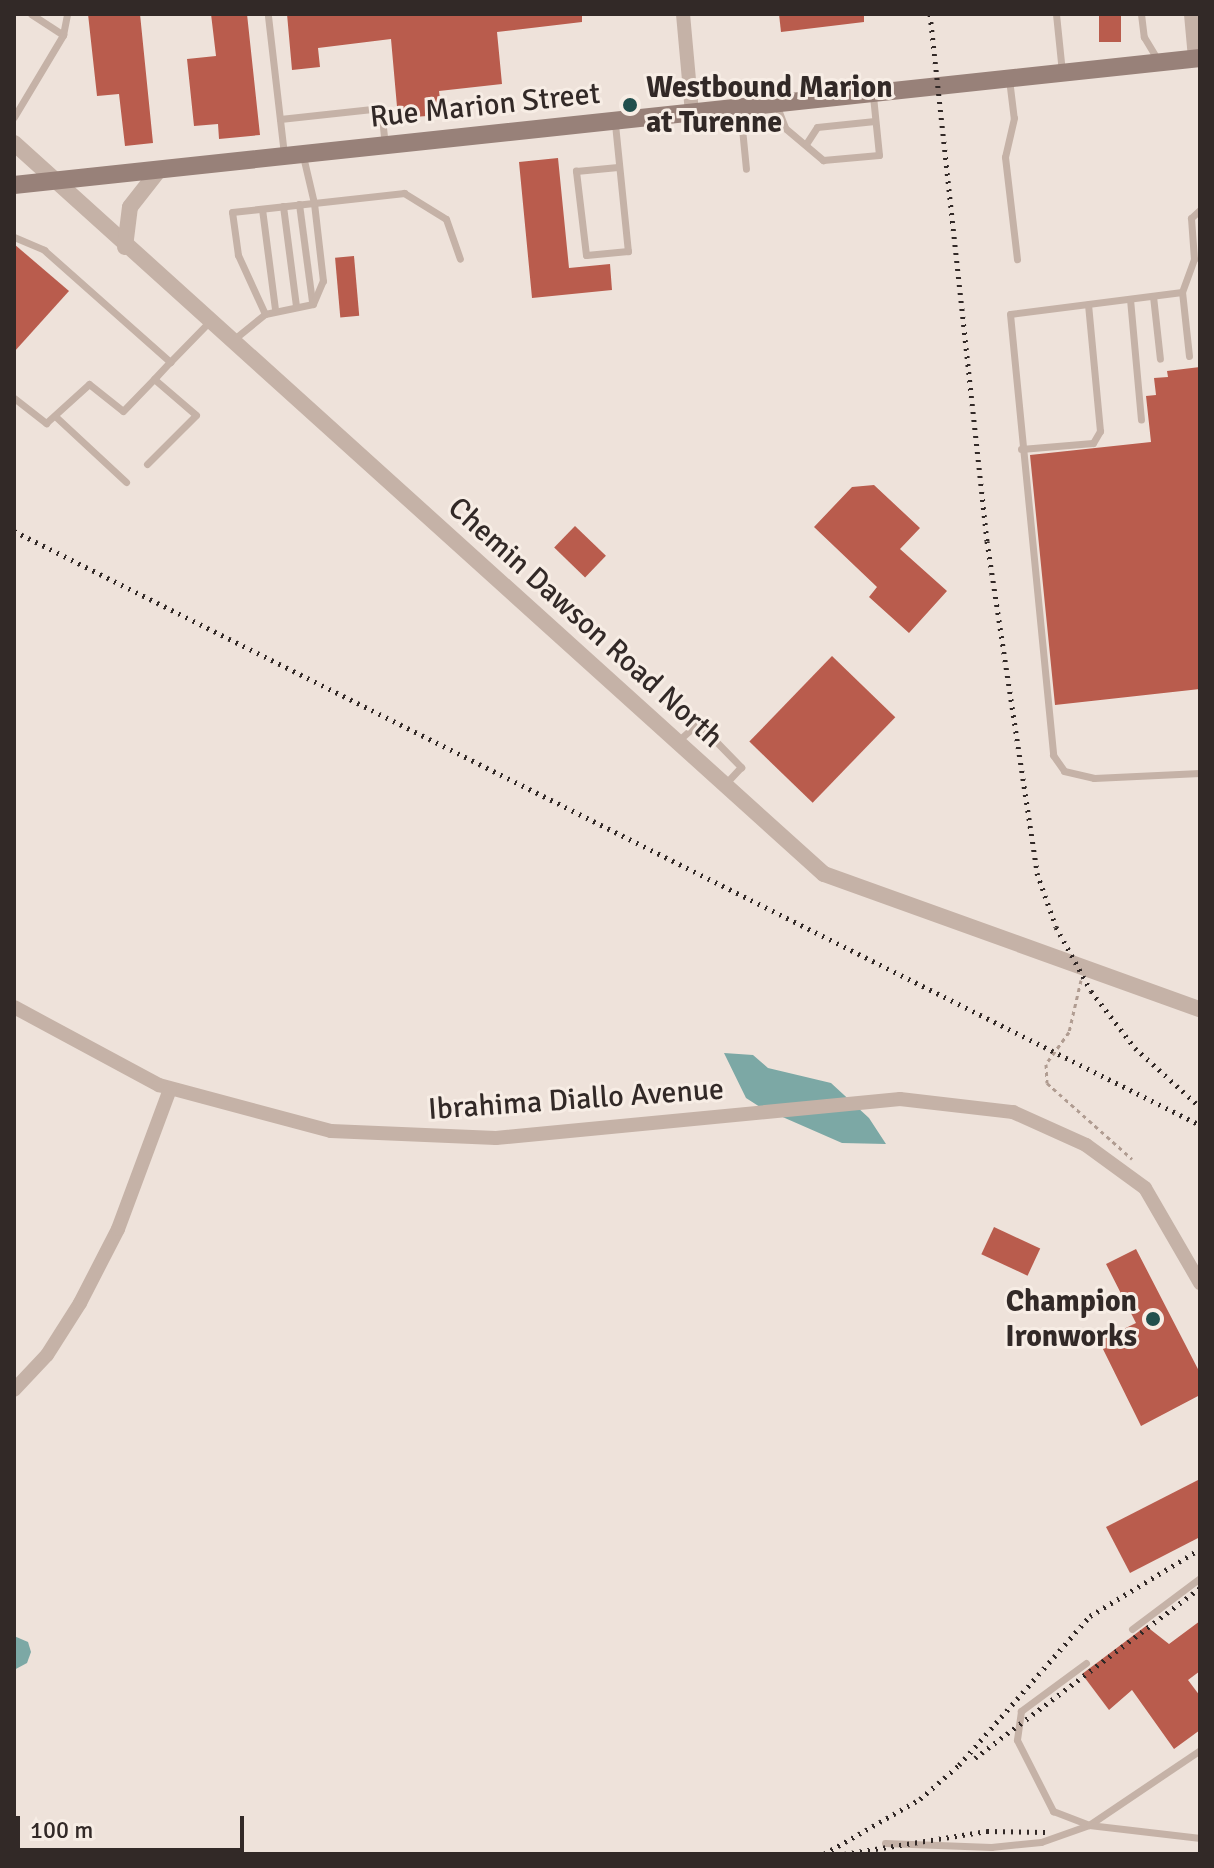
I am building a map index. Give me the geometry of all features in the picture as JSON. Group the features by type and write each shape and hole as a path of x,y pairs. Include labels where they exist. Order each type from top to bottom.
{"main road":[{"name":"Rue Marion Street","path":"14,185 1198,58"}],"street":[{"path":"683,14 692,112"},
{"path":"1191,14 1198,58"},
{"name":"Chemin Dawson Road North","path":"14,143 125,247 824,874 1200,1009"},
{"path":"125,247 130,207 159,170"},
{"name":"Ibrahima Diallo Avenue","path":"14,1007 170,1089 331,1131 415,1137 496,1138 900,1099 1013,1112 1086,1145 1145,1188"},
{"path":"14,1390 47,1355 80,1303 118,1229 170,1089"},
{"path":"1145,1188 1200,1283"}],"lane":[{"path":"31,14 63,35"},
{"path":"14,117 63,35 67,14"},
{"path":"1056,14 1062,72"},
{"path":"1141,14 1144,37 1159,62"},
{"path":"268,16 280,119 314,203 323,281 313,304"},
{"path":"1009,77 1014,118 1005,157 1017,259"},
{"path":"775,102 785,128 823,160 879,155 872,92"},
{"path":"740,106 746,169"},
{"path":"280,119 381,108 386,145"},
{"path":"615,120 628,251 586,255 576,171 618,167"},
{"path":"806,144 817,127 875,121"},
{"path":"265,314 238,255 232,212 404,193 446,219 460,259"},
{"path":"299,204 313,304"},
{"path":"283,206 296,306"},
{"path":"262,209 275,309"},
{"path":"1189,356 1182,292 1194,259 1191,218 1200,210"},
{"path":"14,237 44,250 170,362"},
{"path":"1182,292 1010,314 1053,755 1064,771 1094,778 1200,773"},
{"path":"1153,296 1160,359"},
{"path":"1130,299 1141,419"},
{"path":"231,342 275,309 313,304"},
{"path":"1021,449 1093,443 1100,431 1088,305"},
{"path":"14,398 46,423 89,384 123,411 209,322"},
{"path":"147,464 196,415 154,379"},
{"path":"55,416 126,482"},
{"path":"676,742 698,723 741,767 724,785"},
{"path":"1132,1629 1200,1578"},
{"path":"1086,1663 1021,1711 1017,1740 1053,1811 1089,1825 1200,1838"},
{"path":"885,1843 991,1847 1041,1842 1089,1825 1200,1750"}],"path":[{"path":"1087,966 1072,1025 1046,1064 1047,1083 1071,1110 1130,1155 1145,1188"}],"water":[{"path":"724,1053 753,1055 768,1068 831,1083 869,1118 886,1144 842,1143 760,1107 746,1098"},
{"path":"14,1636 28,1642 31,1652 27,1663 14,1670"}],"building":[{"path":"88,14 140,14 153,143 125,146 119,94 97,96"},
{"path":"211,14 247,14 260,135 219,139 218,124 194,126 187,59 216,56"},
{"path":"287,14 582,14 582,22 497,32 502,84 439,91 442,115 398,118 391,39 318,48 320,67 292,70"},
{"path":"779,14 864,14 864,22 781,32"},
{"path":"1099,14 1121,14 1121,42 1099,42"},
{"path":"558,158 569,268 610,264 612,290 532,298 519,162"},
{"path":"14,244 69,291 14,352"},
{"path":"354,256 359,316 340,317 335,258"},
{"path":"1200,367 1200,689 1055,705 1030,455 1151,442 1146,396 1156,395 1154,378 1168,377 1167,371"},
{"path":"874,485 920,528 900,549 947,591 909,633 869,597 877,587 814,527 852,487"},
{"path":"575,526 606,556 585,577 554,548"},
{"path":"832,656 895,717 813,803 749,742"},
{"path":"994,1227 1040,1249 1028,1276 981,1254"},
{"path":"1136,1249 1200,1373 1200,1395 1141,1426 1099,1341 1136,1323 1106,1264"},
{"path":"1200,1479 1200,1537 1130,1573 1106,1527"},
{"path":"1200,1621 1200,1671 1188,1680 1200,1696 1200,1730 1174,1749 1132,1690 1109,1710 1082,1674 1146,1626 1169,1644"}],"railway":[{"path":"930,14 987,541 1037,873 1056,927 1091,991 1135,1048 1200,1107"},
{"path":"14,531 1200,1125"},
{"path":"824,1854 920,1799 959,1765 1090,1616 1200,1549"},
{"path":"975,1758 1200,1588"},
{"path":"844,1854 987,1831 1045,1832"}],"place":[{"name":"Westbound Marion at Turenne","path":"630,105"},
{"name":"Champion Ironworks","path":"1153,1319"}]}
